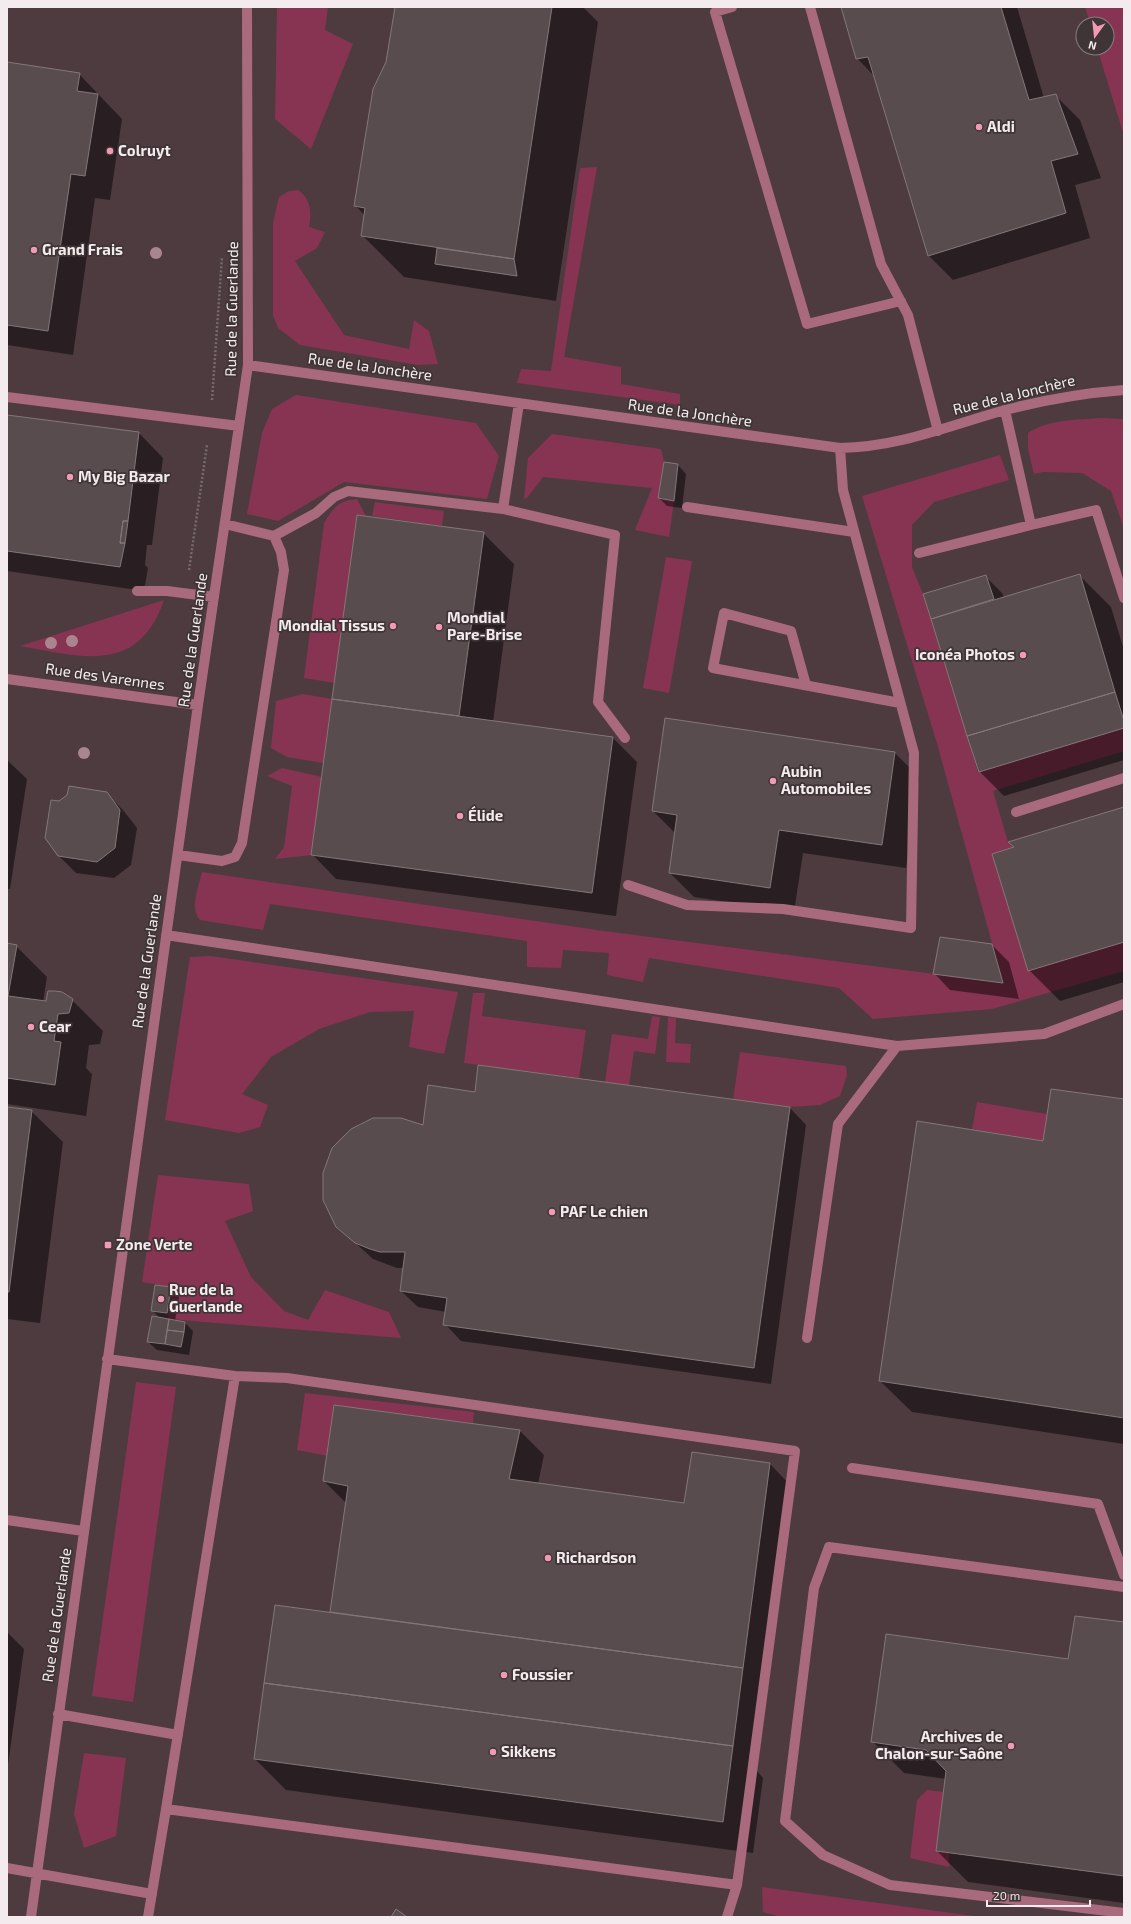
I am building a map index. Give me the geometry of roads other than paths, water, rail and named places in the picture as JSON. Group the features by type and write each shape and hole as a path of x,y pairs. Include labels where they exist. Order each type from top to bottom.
{"street":[{"name":"Rue de la Guerlande","path":"31,1917 198,705 248,365 247,7"},
{"path":"732,7 715,12 807,324 901,301"},
{"path":"810,7 881,264 908,315 938,430"},
{"name":"Rue de la Jonchère","path":"248,365 840,448 868,448 904,440 1005,410 1082,393 1124,390"},
{"path":"7,397 239,426"},
{"path":"503,509 519,403"},
{"path":"1005,410 1031,525"},
{"path":"628,885 687,905 783,909 910,928 914,753 843,490 840,448"},
{"path":"225,524 274,536 316,513 334,497 348,491 503,509 615,535 598,702 625,738"},
{"path":"687,507 854,532"},
{"path":"919,553 1096,510 1124,598"},
{"path":"178,854 222,861 234,857 242,843 284,570 281,552 274,536"},
{"path":"137,591 167,591 214,597"},
{"path":"806,685 791,631 724,613 713,668 900,703"},
{"name":"Rue des Varennes","path":"7,679 198,705"},
{"path":"1016,812 1124,778"},
{"path":"166,935 897,1046 1044,1034 1124,1004"},
{"path":"807,1338 838,1124 897,1046"},
{"path":"107,1359 236,1376 287,1378 795,1451 737,1885 727,1917"},
{"path":"148,1917 236,1376"},
{"path":"852,1468 1098,1504 1124,1575"},
{"path":"7,1520 83,1531"},
{"path":"1124,1587 829,1547 814,1588 785,1821 823,1855 890,1885 1124,1913"},
{"path":"58,1714 178,1735"},
{"path":"166,1809 737,1885"},
{"path":"7,1868 37,1872 152,1894"}],"place":[{"name":"Aldi","path":"979,127"},
{"name":"Colruyt","path":"110,151"},
{"name":"Grand Frais","path":"34,250"},
{"name":"My Big Bazar","path":"70,477"},
{"name":"Mondial Tissus","path":"393,626"},
{"name":"Mondial Pare-Brise","path":"439,627"},
{"name":"Iconéa Photos","path":"1023,655"},
{"name":"Aubin Automobiles","path":"773,781"},
{"name":"Élide","path":"460,816"},
{"name":"Cear","path":"31,1027"},
{"name":"PAF Le chien","path":"552,1212"},
{"name":"Zone Verte","path":"108,1245"},
{"name":"Rue de la Guerlande","path":"161,1299"},
{"name":"Richardson","path":"548,1558"},
{"name":"Foussier","path":"504,1675"},
{"name":"Archives de Chalon-sur-Saône","path":"1011,1746"},
{"name":"Sikkens","path":"493,1752"}]}
